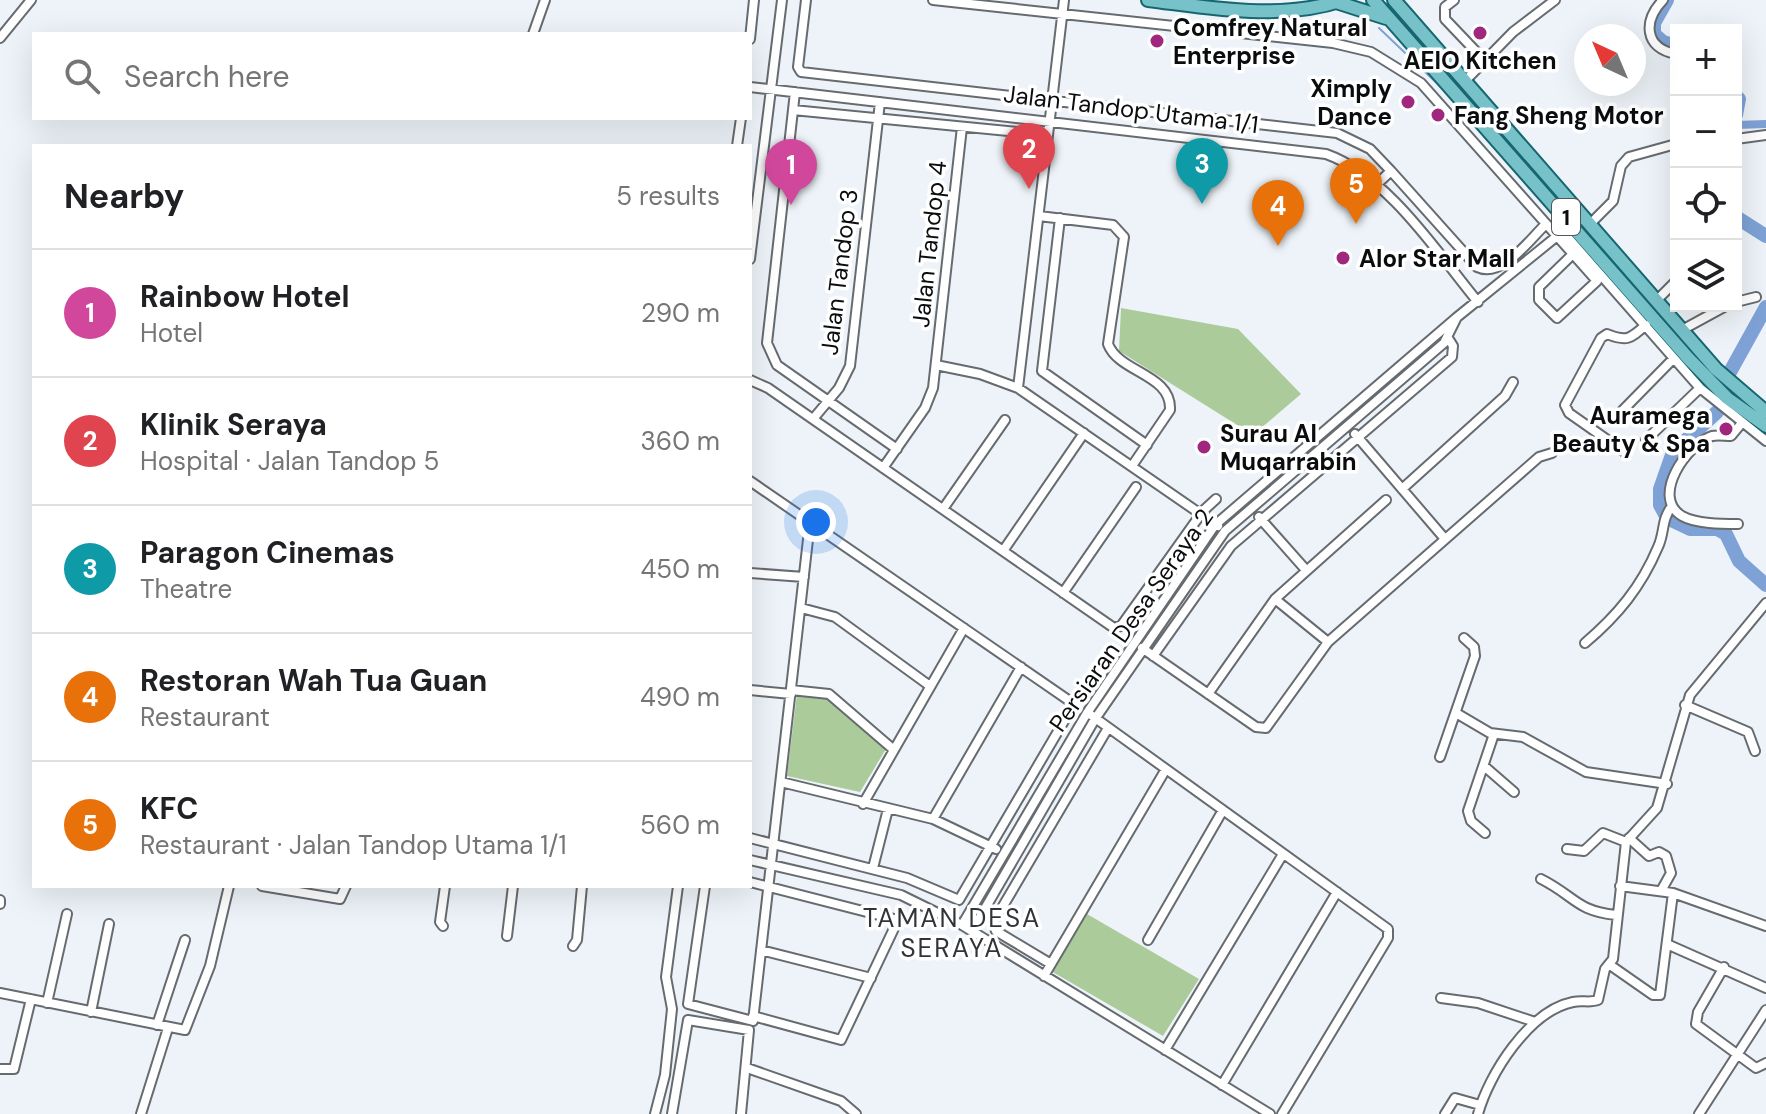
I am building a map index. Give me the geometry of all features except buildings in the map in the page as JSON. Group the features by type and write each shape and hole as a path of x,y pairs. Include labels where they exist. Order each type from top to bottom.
{"main road":[{"path":"1148,0 1269,12 1340,1 1389,20"},
{"name":"1","path":"1373,0 1565,231 1727,398 1766,426"},
{"name":"1","path":"1394,0 1682,330 1735,388 1766,412"}],"street":[{"path":"0,38 31,0"},
{"path":"534,32 545,0"},
{"path":"751,32 754,0"},
{"path":"752,225 754,191 782,0"},
{"path":"806,0 798,66 801,72 1337,133 1370,149 1477,267 1485,271 1498,268 1546,224"},
{"path":"933,0 1333,43 1371,52 1421,83 1546,224 1565,231 1593,270 1597,281 1557,318 1538,296 1541,282 1573,254"},
{"path":"1018,388 1064,0"},
{"path":"1454,0 1445,7 1445,19 1485,61"},
{"path":"1465,81 1513,32 1555,0"},
{"path":"1663,0 1649,21 1648,36 1655,45 1670,51"},
{"name":"Jalan Tandop Utama 1/1","path":"752,87 1050,119 1314,152 1349,163 1377,184 1478,302"},
{"path":"795,92 767,343 777,365 830,399 897,449"},
{"name":"Jalan Tandop 3","path":"813,419 830,399 850,366 880,102"},
{"path":"793,110 1048,135"},
{"path":"737,144 741,120"},
{"name":"Jalan Tandop 4","path":"883,468 930,398 962,127"},
{"path":"1742,137 1766,135"},
{"path":"1590,224 1613,201 1625,160 1633,154 1670,145"},
{"path":"1377,184 1391,171"},
{"path":"1039,216 1113,225 1124,237 1108,344 1116,354 1165,389 1170,402 1170,410 1132,466"},
{"path":"1060,218 1040,366 1045,375 1147,445"},
{"path":"1565,231 1573,254 1593,270 1646,325 1700,388 1766,441"},
{"path":"1455,323 1565,231"},
{"path":"1498,268 1508,279"},
{"path":"1656,301 1670,287"},
{"path":"1742,300 1756,297"},
{"path":"1682,330 1715,312"},
{"name":"Persiaran Desa Seraya 2","path":"972,931 1091,716 1225,531 1448,338 1455,323"},
{"name":"Persiaran Desa Seraya 2","path":"962,925 1003,853 1215,525 1455,323"},
{"path":"1626,453 1567,411 1565,405 1601,338 1607,334 1630,340 1646,325"},
{"path":"1153,656 1221,558 1261,519 1452,357 1453,346 1448,338"},
{"path":"1622,411 1673,359"},
{"path":"1022,364 1040,366"},
{"path":"936,365 980,374 1018,388 1225,531"},
{"path":"752,381 813,419 1118,628 1201,514 1216,499"},
{"path":"1402,489 1499,402 1513,382"},
{"path":"1646,440 1700,388"},
{"path":"1341,418 1445,539"},
{"path":"943,509 1005,420"},
{"path":"1585,643 1615,617 1637,589 1661,542 1663,519 1672,507 1670,490 1685,455 1714,435 1731,436 1741,424"},
{"path":"1003,551 1084,433"},
{"path":"1142,648 1256,727 1266,728 1328,642 1539,457 1552,453"},
{"path":"752,482 1074,704 959,900 919,882 873,868 752,838"},
{"path":"1063,593 1136,487"},
{"path":"1208,694 1275,599 1386,500"},
{"path":"1672,507 1690,519 1738,524"},
{"path":"1252,509 1306,570"},
{"path":"705,888 688,1004 753,1021 810,522"},
{"path":"752,573 804,577"},
{"path":"1275,599 1328,642"},
{"path":"1445,1114 1455,1098 1479,1109 1491,1076 1535,1022 1570,1002 1598,1000 1605,969 1610,965 1627,840 1657,808 1667,784 1685,705 1714,664 1766,603"},
{"path":"801,608 835,617 930,686"},
{"path":"863,804 964,628"},
{"path":"1440,757 1476,651 1464,638"},
{"path":"933,819 1021,667"},
{"path":"752,690 829,694 894,750"},
{"path":"1685,705 1748,732 1755,751"},
{"path":"1456,713 1494,734 1523,737 1594,775 1667,784"},
{"path":"1091,716 1388,929 1388,938 1282,1114"},
{"path":"1051,964 996,931 993,923 1108,728"},
{"path":"1485,833 1471,821 1468,811 1494,734"},
{"path":"1484,766 1514,792"},
{"path":"1044,976 1166,769"},
{"path":"781,782 933,819 1003,853"},
{"path":"873,868 888,809"},
{"path":"1148,940 1223,810"},
{"path":"1567,849 1584,851 1603,833 1627,840 1649,856 1659,852 1666,856 1671,873 1661,891"},
{"path":"1165,1050 1283,854"},
{"path":"752,860 901,895 962,925 1270,1114"},
{"path":"1541,879 1565,892 1585,910 1616,915"},
{"path":"752,882 897,918 839,1041 753,1016"},
{"path":"1620,886 1673,893 1766,926"},
{"path":"0,993 182,1030 190,1024 210,966 229,888"},
{"path":"274,888 340,899 345,890"},
{"path":"443,926 440,922 445,888"},
{"path":"507,936 513,888"},
{"path":"573,946 582,888"},
{"path":"655,1114 665,1075 671,1017 672,998 666,977 678,888"},
{"path":"1222,1085 1337,892"},
{"path":"1610,965 1657,997 1663,990 1673,893"},
{"path":"47,1003 67,914"},
{"path":"91,1012 109,924"},
{"path":"157,1025 185,940"},
{"path":"1669,945 1766,988"},
{"path":"761,950 871,978"},
{"path":"1724,967 1698,1012 1696,1024 1756,1068 1766,1063"},
{"path":"1441,998 1478,1003 1535,1022"},
{"path":"0,1069 14,1069 31,999"},
{"path":"1699,1114 1766,1010"},
{"path":"672,1114 688,1020 749,1030 751,1035 741,1114"},
{"path":"141,1114 168,1028"},
{"path":"747,1068 841,1101 856,1114"}],"green space":[{"path":"1121,308 1238,329 1301,394 1253,435 1119,351"},
{"path":"797,694 828,697 889,744 860,792 787,776"},
{"path":"1087,914 1199,979 1163,1036 1051,971"}],"waterway":[{"path":"1667,0 1654,23 1654,34 1670,44"},
{"path":"1379,28 1444,90"},
{"path":"1742,125 1766,124"},
{"path":"1742,221 1766,236"},
{"path":"1730,372 1766,307"},
{"path":"1686,364 1716,394"},
{"path":"1717,412 1673,452 1660,489 1660,505 1667,518 1690,529 1717,529 1726,534 1739,561 1766,585"},
{"path":"1750,424 1766,435"}],"place":[{"name":"AEIO Kitchen","path":"1480,33"},
{"name":"Comfrey Natural Enterprise","path":"1157,41"},
{"name":"Ximply Dance","path":"1408,102"},
{"name":"Fang Sheng Motor","path":"1438,115"},
{"name":"Klinik Seraya","path":"1029,189"},
{"name":"Paragon Cinemas","path":"1202,204"},
{"name":"Rainbow Hotel","path":"791,205"},
{"name":"KFC","path":"1356,224"},
{"name":"Restoran Wah Tua Guan","path":"1278,246"},
{"name":"Alor Star Mall","path":"1343,258"},
{"name":"Auramega Beauty & Spa","path":"1726,429"},
{"name":"Surau Al Muqarrabin","path":"1204,447"}],"district":[{"name":"TAMAN DESA SERAYA","path":"952,933"}]}
